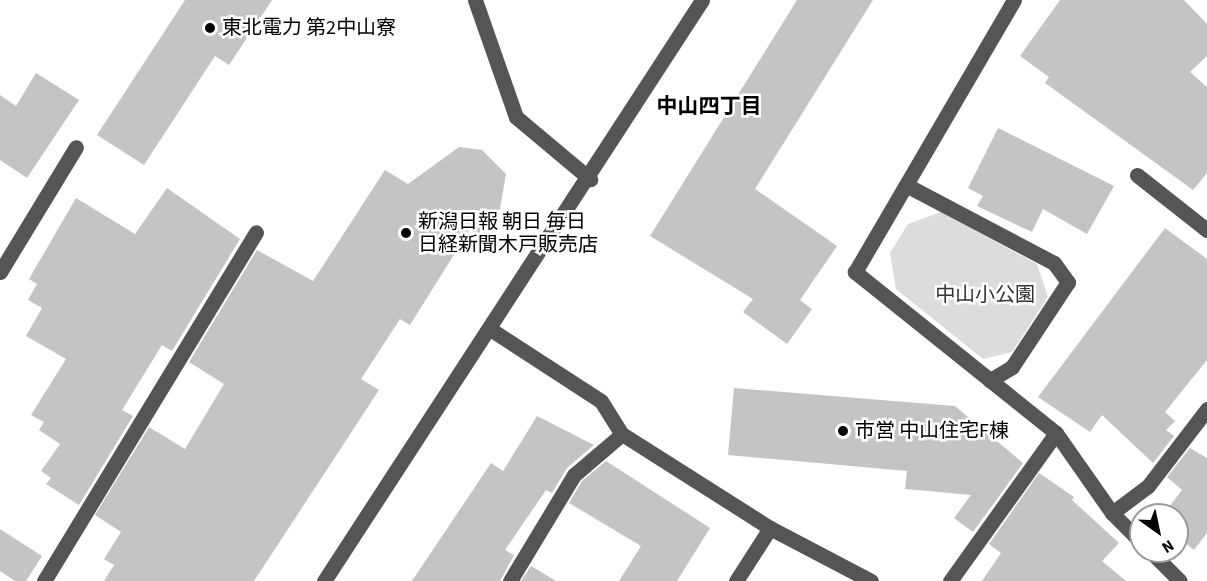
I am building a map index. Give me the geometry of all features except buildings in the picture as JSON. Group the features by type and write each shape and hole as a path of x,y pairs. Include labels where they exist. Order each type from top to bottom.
{"street":[{"path":"475,0 516,117 590,179"},
{"path":"324,581 590,179 702,0"},
{"path":"1014,0 855,272 1056,433 1112,513 1129,530"},
{"path":"0,272 76,147"},
{"path":"1137,175 1207,230"},
{"path":"906,185 1054,263 1068,282 1012,367 990,380"},
{"path":"44,581 256,232"},
{"path":"490,328 601,401 622,434 770,528 871,581"},
{"path":"1112,513 1148,486 1207,409"},
{"path":"950,581 1056,433"},
{"path":"510,581 574,475 622,434"},
{"path":"736,581 770,528"},
{"path":"1162,563 1180,581"}],"green space":[{"name":"中山小公園","path":"941,212 1037,264 1048,297 1012,352 983,359 896,289 890,253 908,224"}],"place":[{"name":"東北電力 第2中山寮","path":"210,28"},
{"name":"新潟日報 朝日 毎日 日経新聞木戸販売店","path":"406,233"},
{"name":"市営 中山住宅F棟","path":"843,431"}],"district":[{"name":"中山四丁目","path":"709,106"}]}
